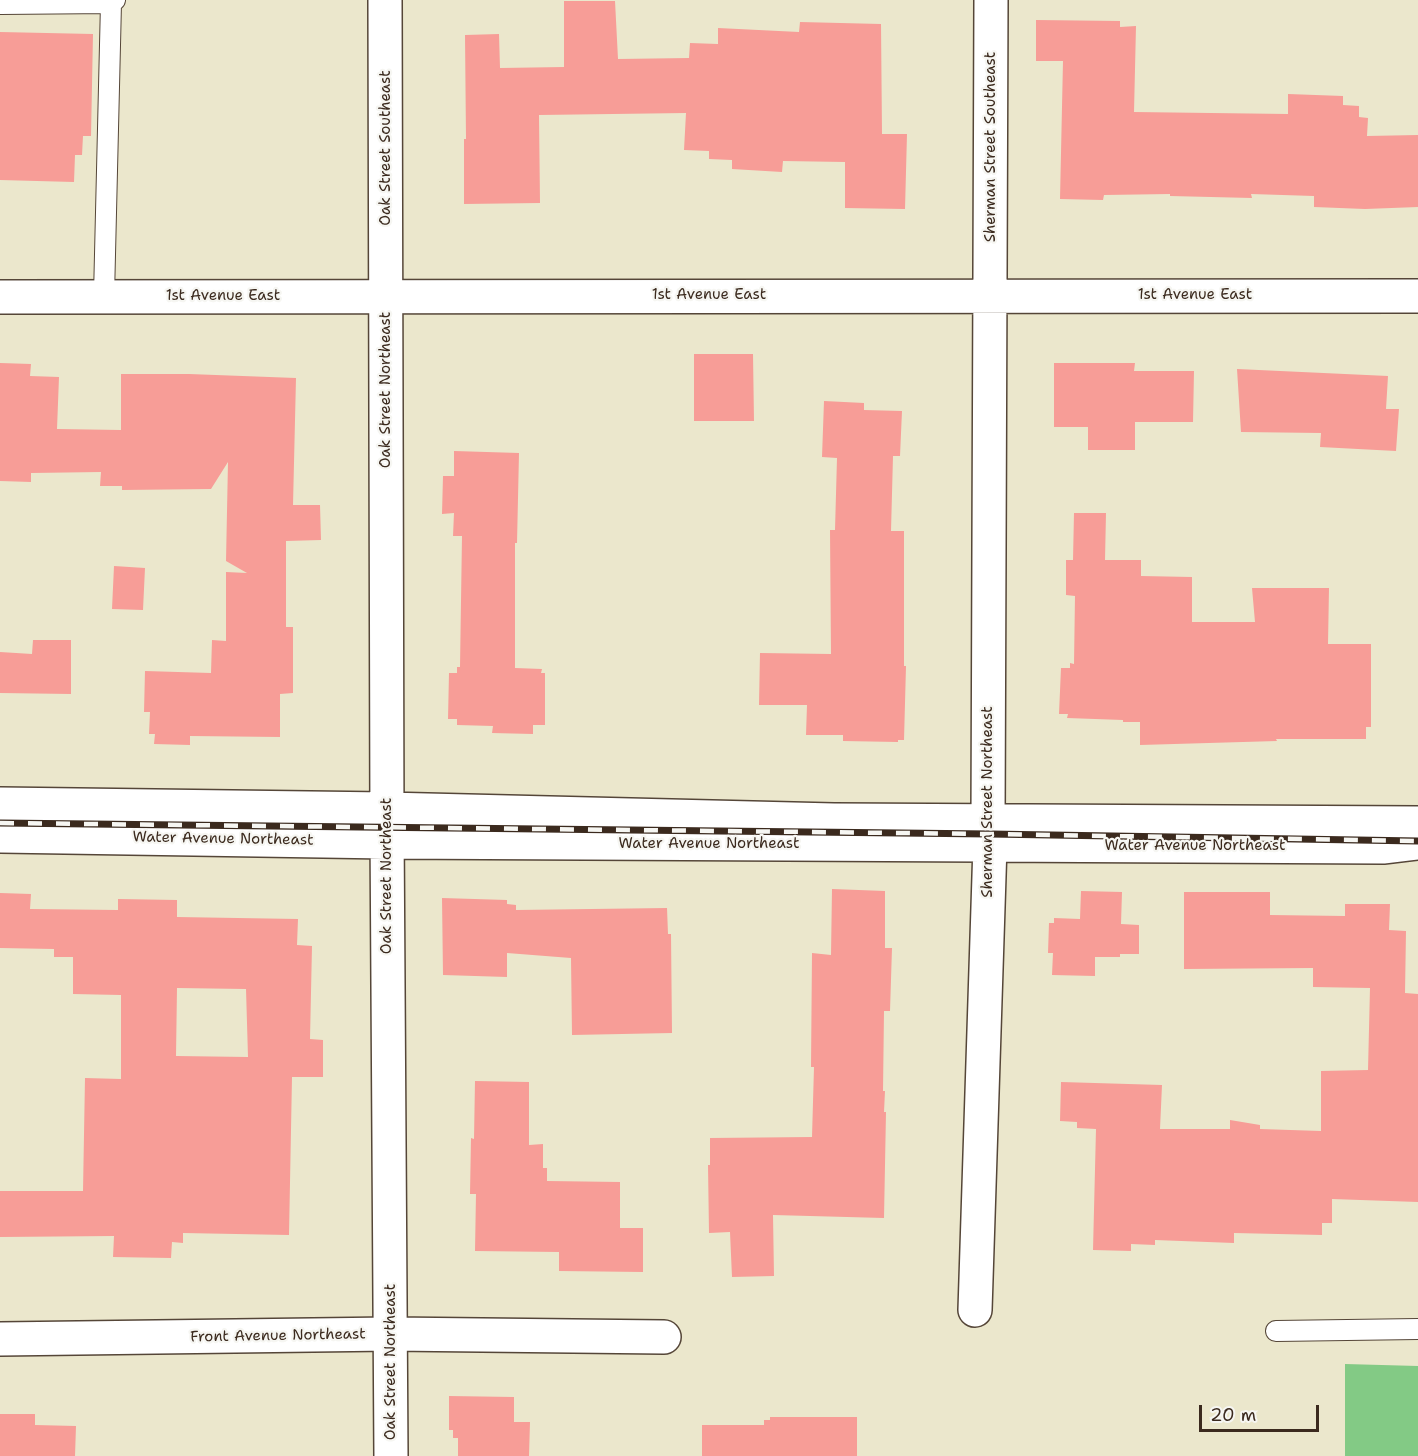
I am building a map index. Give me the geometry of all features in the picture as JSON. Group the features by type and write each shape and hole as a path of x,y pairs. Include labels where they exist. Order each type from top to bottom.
{"street":[{"name":"Oak Street Southeast","path":"385,0 386,296"},
{"name":"Sherman Street Southeast","path":"990,295 991,0"},
{"name":"Sherman Street Northeast","path":"975,1310 989,833 990,295"},
{"name":"Oak Street Northeast","path":"386,296 391,1456"},
{"name":"1st Avenue East","path":"0,297 1418,296"},
{"name":"Water Avenue Northeast","path":"0,804 387,809 834,820 989,833 1383,848 1418,843"},
{"name":"Water Avenue Northeast","path":"0,836 387,842 989,833 1418,823"},
{"name":"Front Avenue Northeast","path":"0,1339 391,1334 664,1337"}],"lane":[{"path":"0,4 113,2 104,296"},
{"path":"1276,1331 1418,1329"}],"green space":[{"path":"1345,1364 1418,1366 1418,1456 1345,1456"}],"building":[{"path":"564,1 615,1 618,59 689,58 690,43 718,44 718,28 799,32 800,22 881,24 882,134 907,134 905,209 845,208 845,162 783,161 782,172 732,169 732,160 709,159 709,151 684,150 686,113 539,115 540,203 464,204 465,35 499,34 500,68 564,67"},
{"path":"1036,20 1120,21 1120,27 1136,26 1134,112 1288,114 1288,94 1343,96 1343,105 1359,106 1359,117 1368,118 1367,136 1418,135 1418,207 1365,209 1314,207 1314,196 1251,194 1252,198 1170,196 1170,194 1104,195 1103,200 1060,199 1063,61 1036,61"},
{"path":"0,32 93,34 91,136 83,136 82,155 75,155 74,182 0,180"},
{"path":"694,354 753,354 754,421 694,421"},
{"path":"0,363 31,364 30,376 59,377 57,429 121,430 121,374 296,378 293,505 320,505 321,540 286,541 286,627 293,627 293,693 280,694 280,737 190,736 190,745 154,744 155,734 149,734 150,712 144,712 145,671 211,673 212,640 226,641 226,572 247,573 226,561 228,462 211,489 122,490 122,486 100,486 101,472 31,473 31,482 0,481"},
{"path":"1054,363 1135,363 1134,371 1194,371 1193,422 1135,422 1135,450 1088,450 1088,427 1054,427"},
{"path":"1237,369 1388,376 1386,409 1399,409 1396,451 1320,447 1321,433 1241,432"},
{"path":"824,401 864,403 864,410 902,411 900,456 893,456 891,531 904,531 904,666 906,666 904,740 898,740 898,742 843,741 843,735 806,735 807,705 759,705 760,653 831,654 830,530 835,530 837,458 822,457"},
{"path":"454,451 519,453 517,543 515,543 515,668 542,669 541,673 545,673 545,725 533,725 533,734 492,733 493,726 457,725 457,719 448,719 449,673 457,673 457,667 460,667 462,536 453,536 454,513 442,514 443,476 454,476"},
{"path":"1074,513 1106,513 1105,560 1141,560 1141,576 1192,577 1192,622 1255,622 1252,588 1329,588 1328,644 1371,644 1371,727 1366,727 1366,739 1276,739 1277,741 1140,745 1140,722 1067,718 1068,714 1059,714 1061,668 1070,668 1070,663 1074,664 1075,596 1066,595 1066,560 1073,560"},
{"path":"114,566 145,568 143,610 112,609"},
{"path":"33,640 71,640 71,694 0,693 0,652 32,654"},
{"path":"832,889 885,891 885,948 892,948 890,1011 884,1011 883,1091 885,1091 884,1112 886,1112 884,1218 773,1215 774,1276 732,1277 730,1232 709,1233 710,1138 812,1137 814,1067 811,1067 812,953 831,955"},
{"path":"1081,891 1122,892 1121,924 1139,925 1139,954 1095,957 1095,976 1052,975 1053,953 1048,953 1049,923 1054,923 1054,918 1080,919"},
{"path":"1184,892 1270,892 1270,915 1345,916 1345,904 1390,904 1389,930 1406,931 1405,993 1418,994 1418,1202 1332,1199 1332,1223 1322,1223 1322,1235 1234,1233 1234,1243 1155,1240 1155,1245 1131,1244 1131,1251 1093,1250 1096,1129 1077,1128 1077,1122 1060,1121 1061,1082 1162,1085 1160,1129 1230,1129 1230,1120 1260,1125 1260,1129 1321,1131 1321,1071 1368,1070 1370,988 1313,987 1313,968 1184,969"},
{"path":"0,893 31,894 30,909 118,910 118,899 177,900 177,917 298,919 297,945 312,946 310,1039 323,1040 323,1077 292,1077 289,1235 183,1233 183,1243 172,1242 171,1258 113,1257 114,1236 0,1237 0,1191 83,1191 85,1078 121,1079 121,995 73,994 73,957 54,957 54,949 0,948","holes":["177,988 246,989 248,1057 176,1056"]},
{"path":"442,898 507,900 507,904 516,905 516,910 667,908 668,934 671,934 672,1033 572,1035 571,958 507,953 507,977 443,975"},
{"path":"475,1081 529,1082 529,1145 543,1144 543,1168 547,1168 547,1181 620,1182 620,1228 643,1228 643,1272 559,1271 559,1252 475,1251 476,1194 470,1194"},
{"path":"449,1396 514,1397 514,1422 530,1422 529,1456 458,1456 458,1438 453,1438 453,1430 449,1430"},
{"path":"0,1414 35,1414 35,1425 76,1426 75,1456 0,1456"},
{"path":"770,1417 857,1417 857,1456 702,1456 702,1425 764,1425 764,1420 770,1420"}],"railway":[{"path":"0,823 1418,841"}]}
